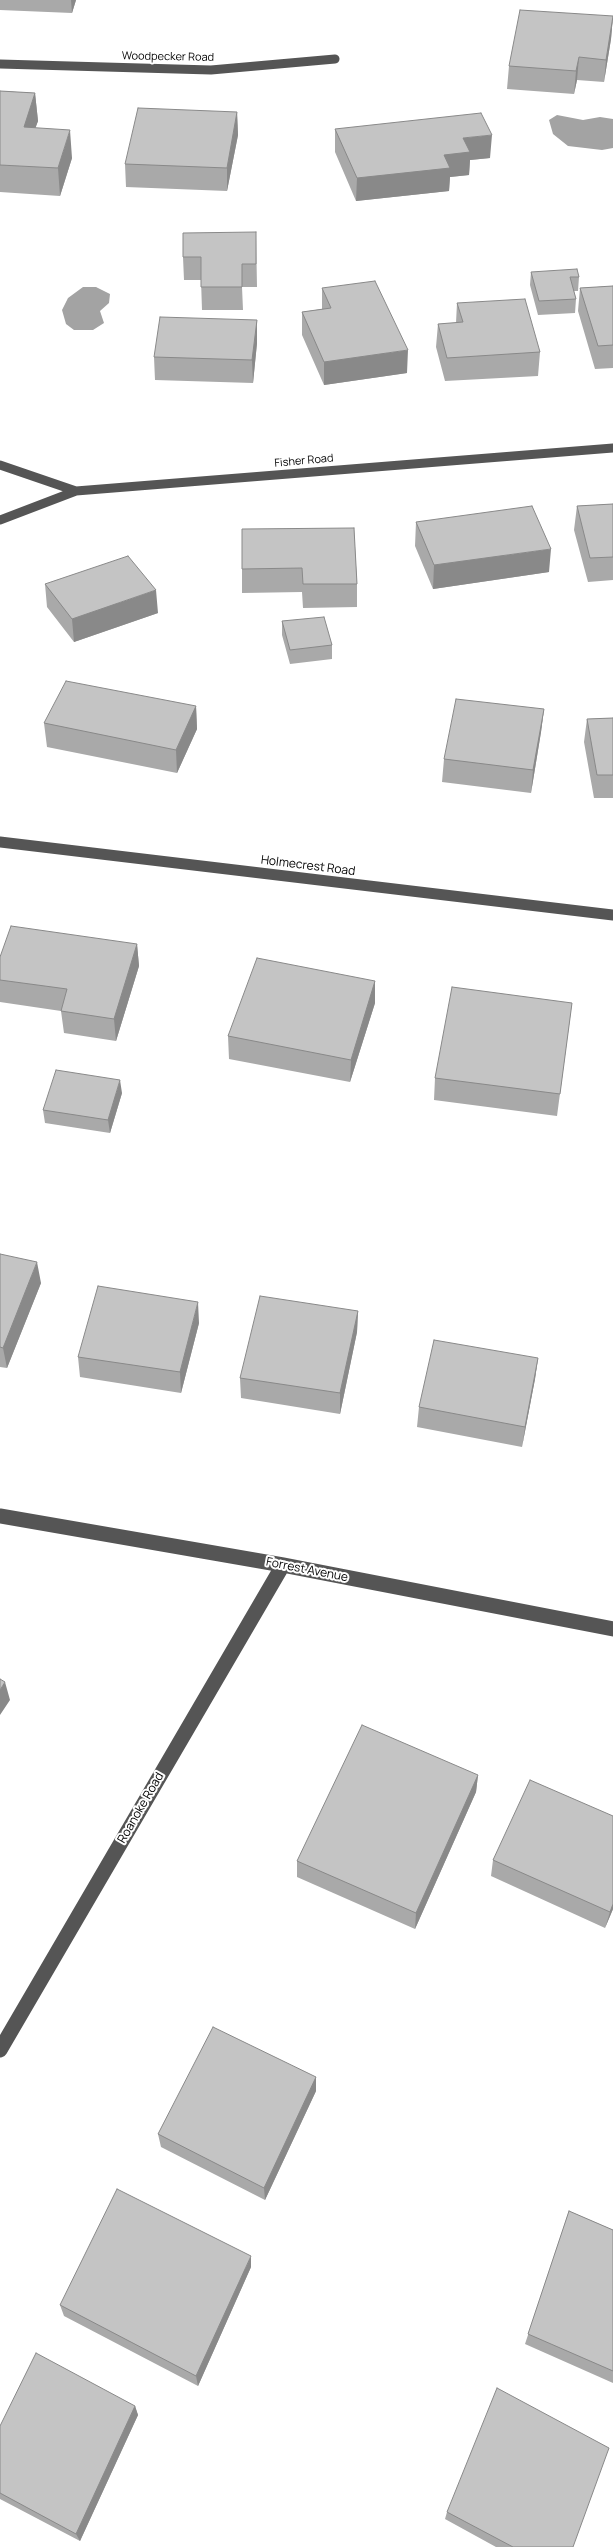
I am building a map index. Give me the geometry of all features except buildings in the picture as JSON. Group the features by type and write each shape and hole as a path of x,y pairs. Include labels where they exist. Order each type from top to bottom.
{"street":[{"name":"Woodpecker Road","path":"0,64 211,70 335,59"},
{"name":"Fisher Road","path":"0,465 76,490 613,448"},
{"path":"0,520 76,490"},
{"name":"Holmecrest Road","path":"0,842 613,915"},
{"name":"Forrest Avenue","path":"0,1516 282,1565 613,1629"},
{"name":"Roanoke Road","path":"0,2050 282,1565"}],"shaded area":[{"path":"557,115 583,120 600,117 613,119 613,148 602,150 568,146 553,134 549,120"},
{"path":"83,287 96,287 110,294 109,303 100,311 104,323 93,330 74,330 66,324 62,310 68,298"}]}
